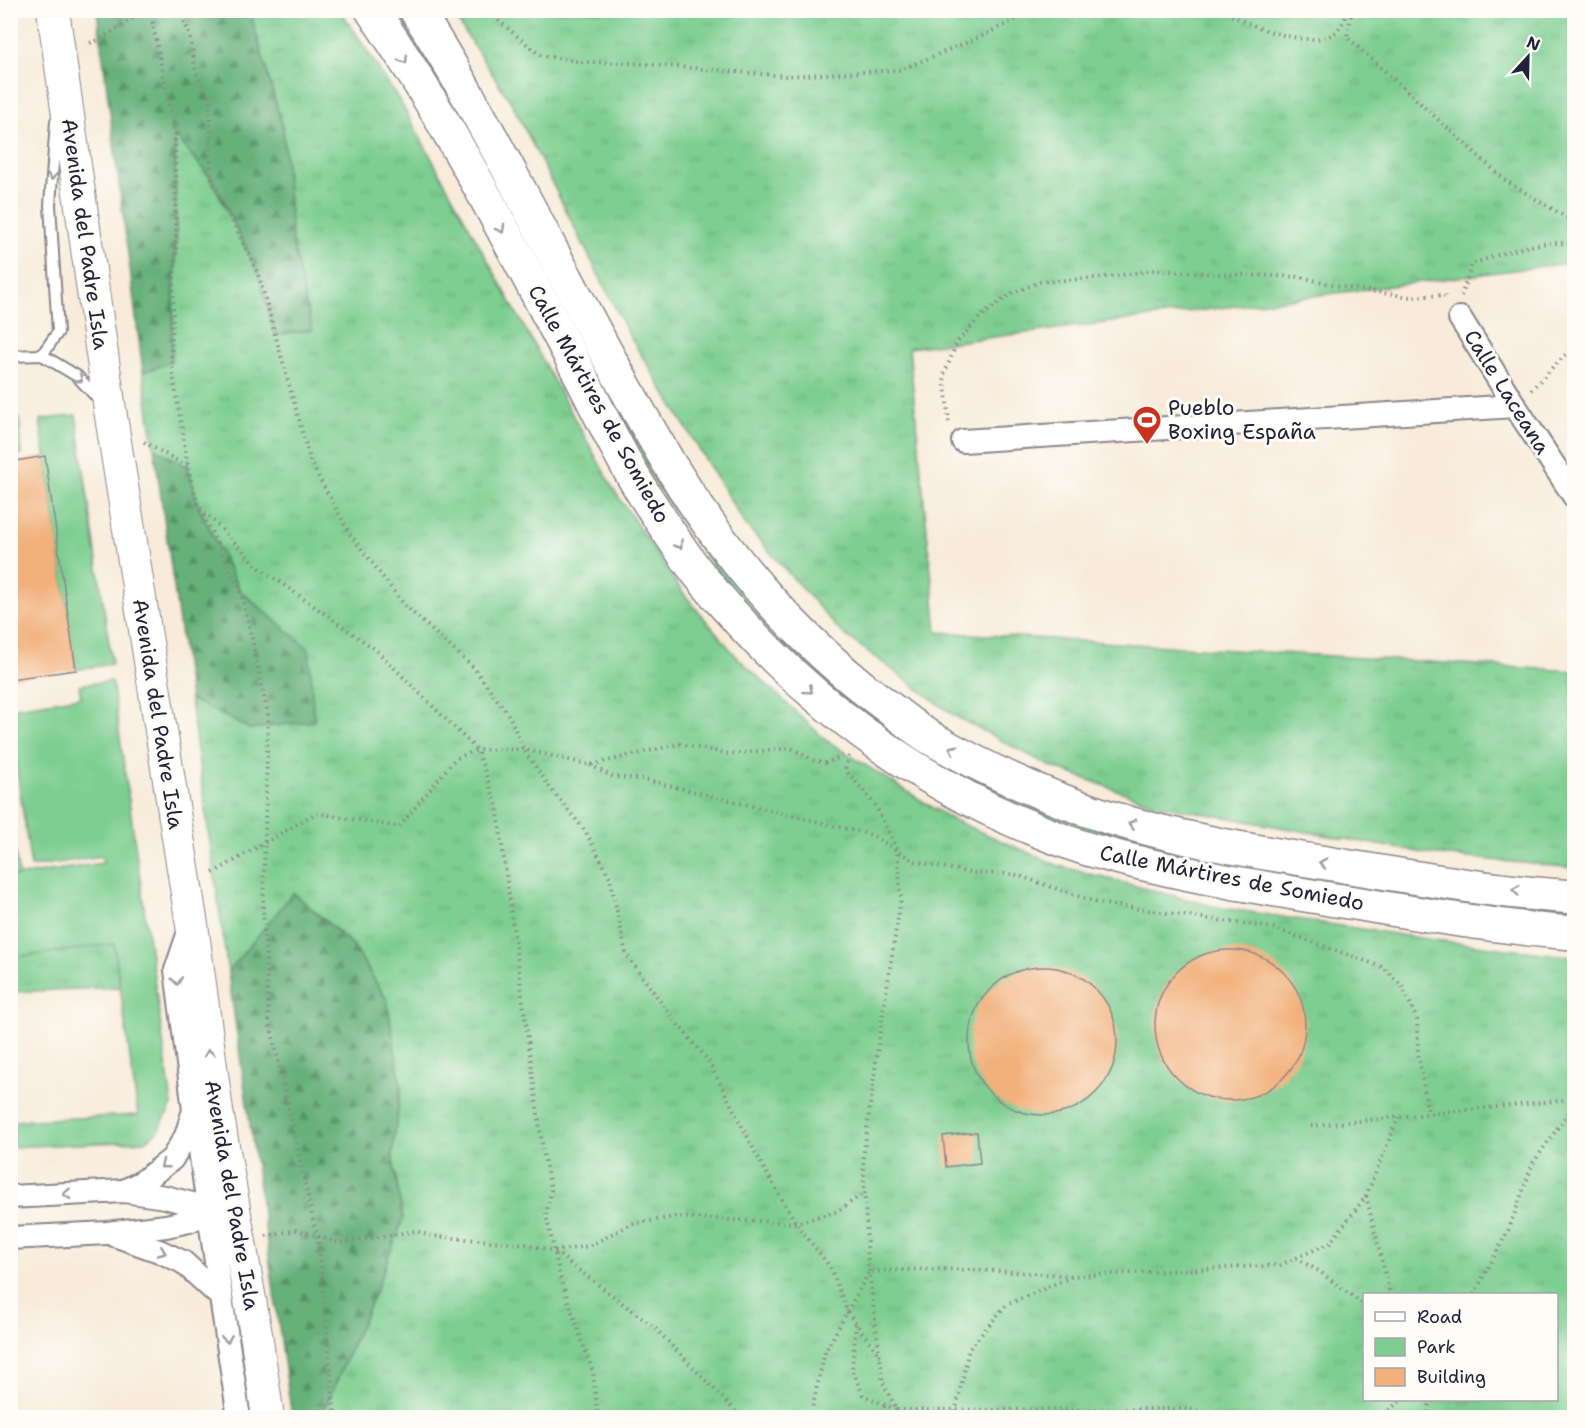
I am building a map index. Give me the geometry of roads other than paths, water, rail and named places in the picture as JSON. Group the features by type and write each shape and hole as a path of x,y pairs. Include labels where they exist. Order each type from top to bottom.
{"main road":[{"name":"Avenida del Padre Isla","path":"53,10 110,410 192,925 206,1111 257,1340 268,1418"},
{"name":"Calle Mártires de Somiedo","path":"372,10 448,131 643,492 700,575 738,618 795,678 860,732 909,766 970,799 1019,823 1087,849 1137,862 1272,889 1408,912 1575,933"},
{"name":"Calle Mártires de Somiedo","path":"416,10 474,105 671,465 706,519 724,545 786,617 829,660 874,696 926,735 1000,774 1032,789 1111,818 1257,852 1415,878 1575,897"}],"street":[{"name":"Calle Laceana","path":"1460,318 1575,496"},
{"path":"963,441 1515,406"},
{"path":"124,1191 142,1182 172,1159 186,1136 206,1111"},
{"path":"10,1239 106,1233 166,1226 189,1221 208,1212 220,1196 206,1111"},
{"path":"10,1197 124,1191 165,1197 192,1204 208,1212 219,1221 225,1231 237,1311 257,1340"},
{"path":"208,1212 213,1238 215,1291 239,1418"},
{"path":"106,1233 159,1251 183,1262 215,1291"}],"lane":[{"path":"42,355 58,332 50,205 60,55"},
{"path":"10,356 42,355 77,376 110,410"}],"place":[{"name":"Pueblo Boxing España","path":"1147,446"}]}
